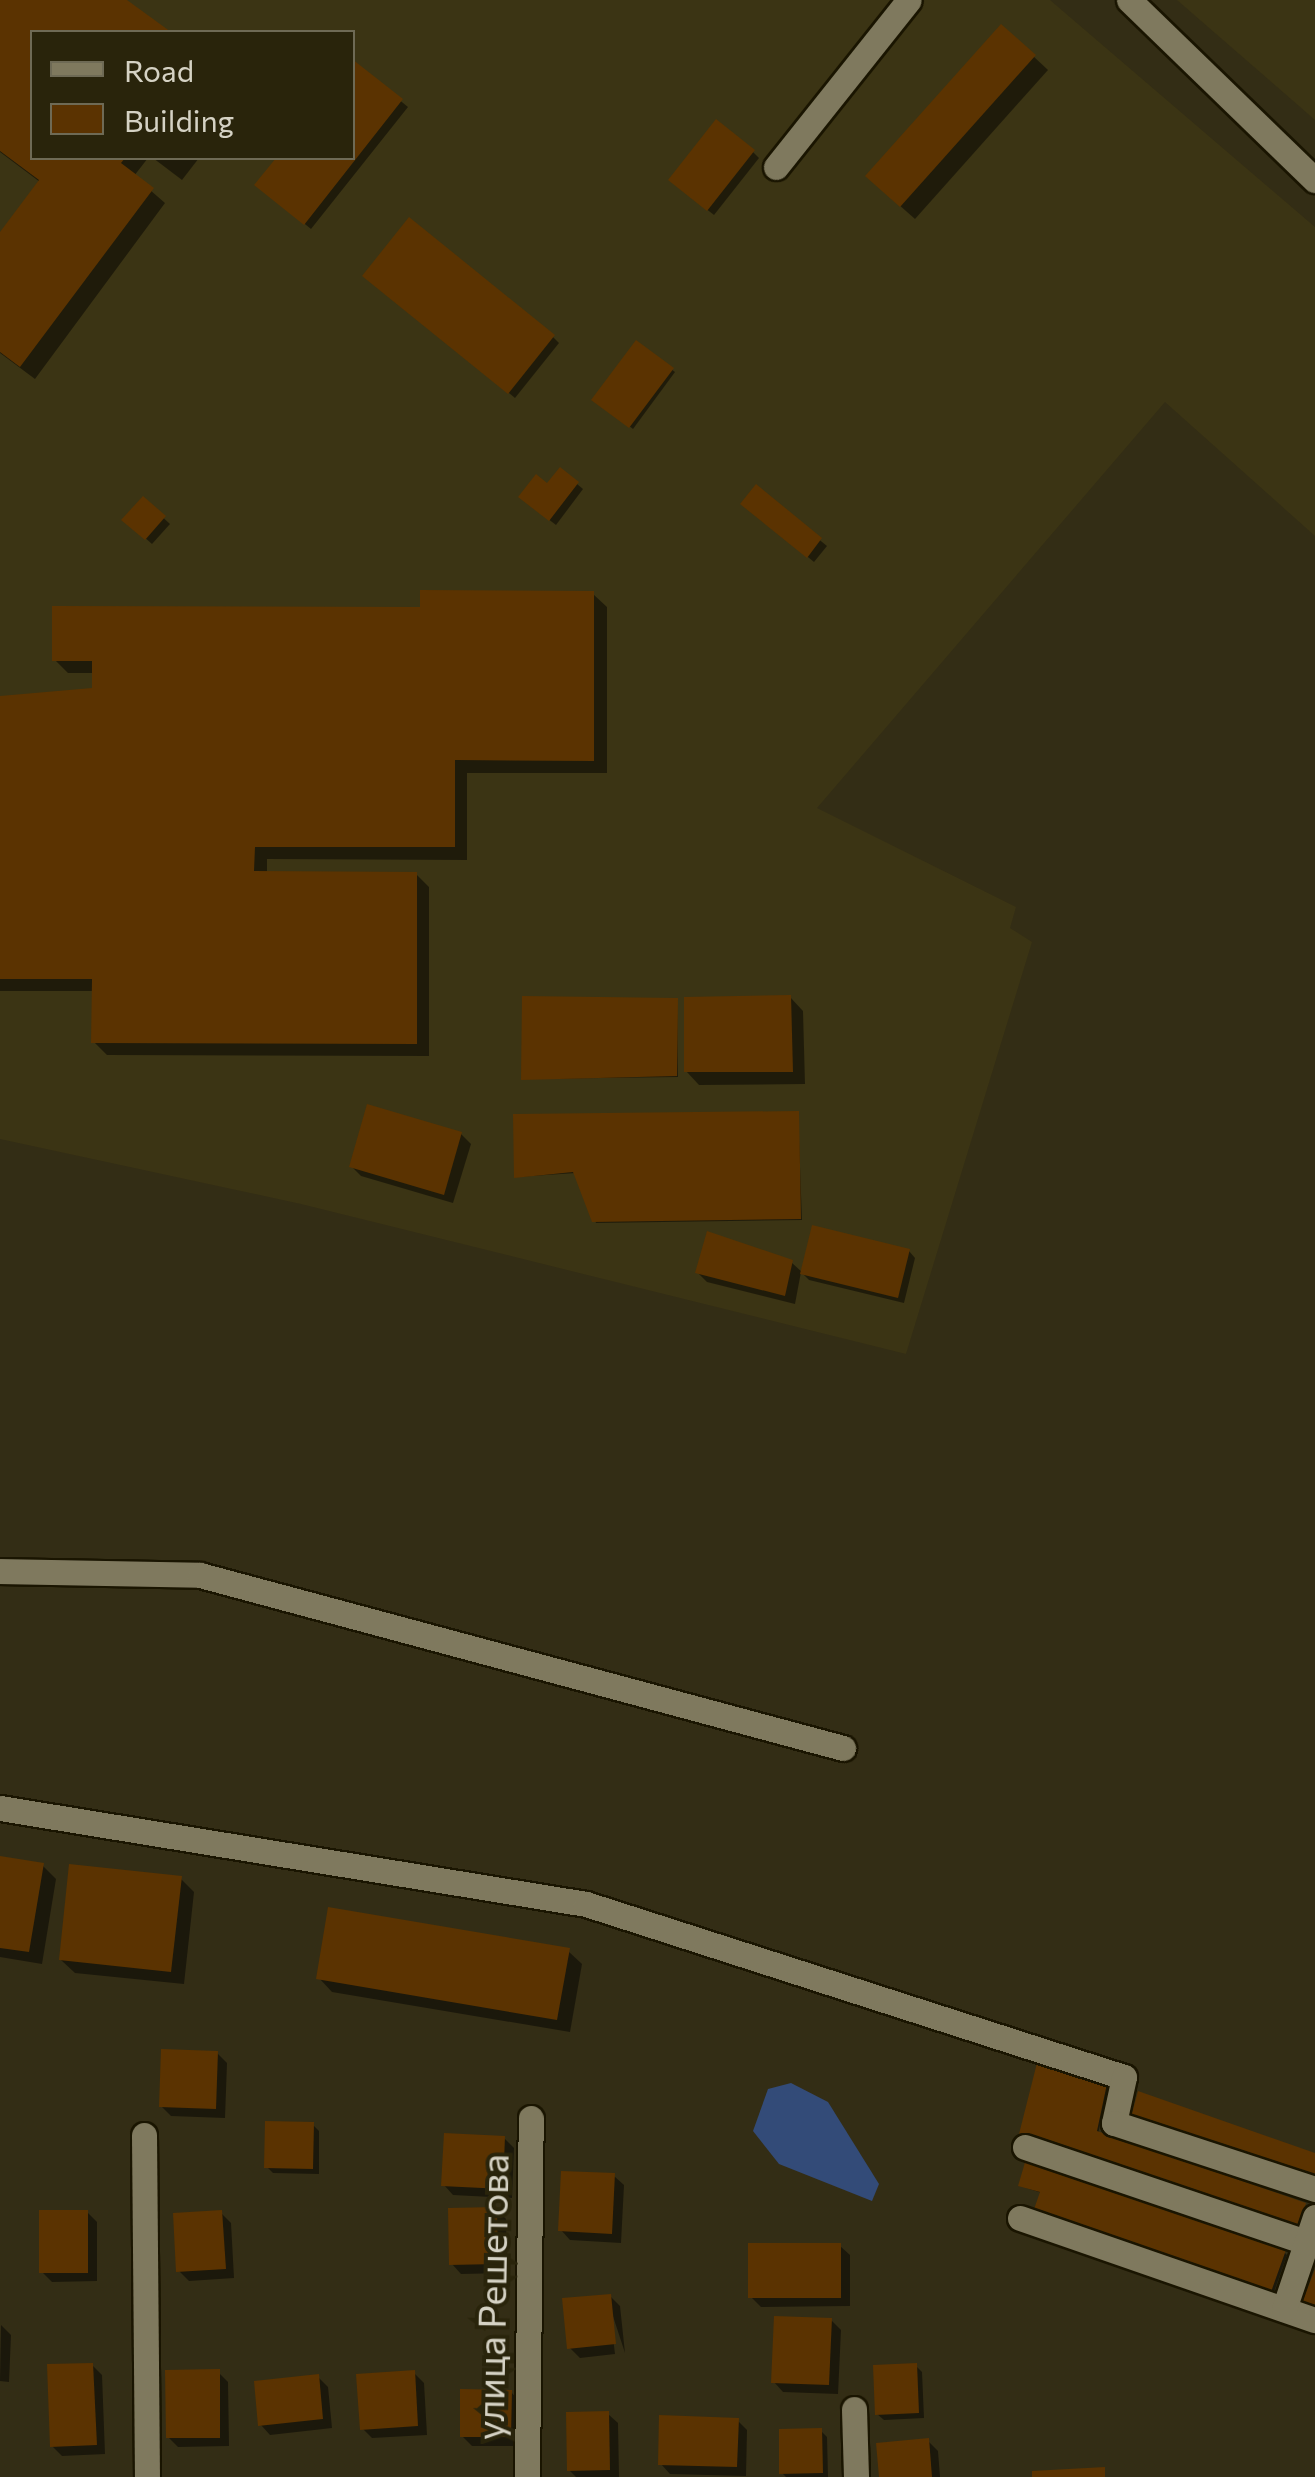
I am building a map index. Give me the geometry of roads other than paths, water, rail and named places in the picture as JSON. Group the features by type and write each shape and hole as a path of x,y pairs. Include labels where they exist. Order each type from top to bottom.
{"street":[{"path":"776,167 909,0"},
{"path":"1129,0 1315,180"},
{"path":"0,1570 200,1575 844,1748"},
{"path":"0,1808 586,1904 1124,2077 1114,2122 1315,2190"},
{"name":"улица Решетова","path":"527,2477 531,2118"},
{"path":"144,2135 146,2477"},
{"path":"1024,2147 1311,2243"},
{"path":"1284,2309 1311,2243 1315,2217"},
{"path":"1020,2218 1315,2320"},
{"path":"854,2409 856,2477"}],"water":[{"path":"791,2083 828,2102 879,2184 872,2201 779,2164 753,2131 768,2089"}]}
